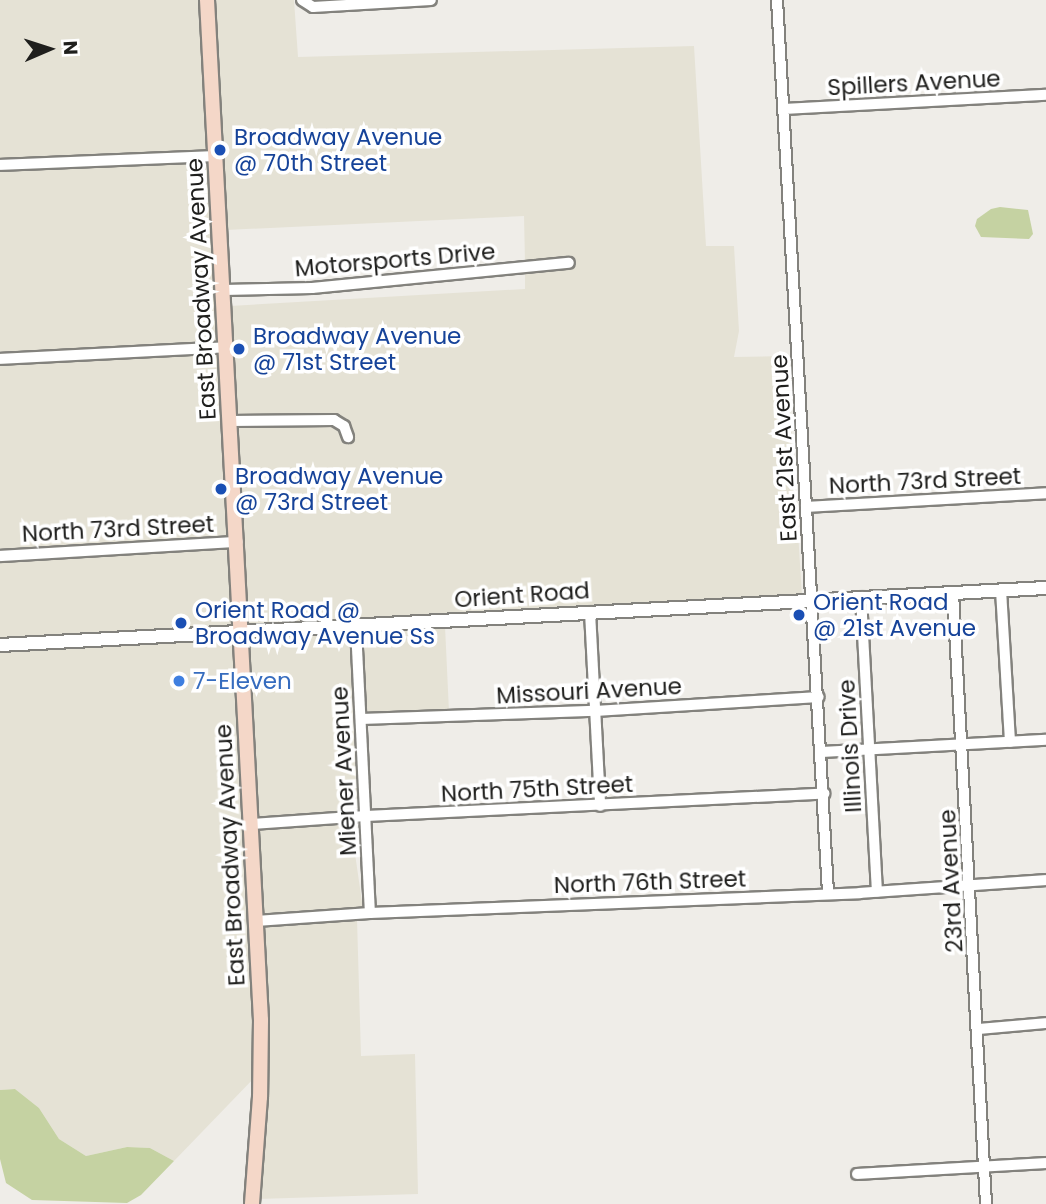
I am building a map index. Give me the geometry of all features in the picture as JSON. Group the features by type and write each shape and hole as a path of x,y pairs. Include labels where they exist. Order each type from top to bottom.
{"main road":[{"name":"East Broadway Avenue","path":"207,0 243,634 262,1061 251,1204"}],"street":[{"path":"302,0 313,7 431,0"},
{"name":"East 21st Avenue","path":"777,0 819,697 828,894"},
{"name":"Spillers Avenue","path":"784,109 1046,94"},
{"path":"0,165 217,156"},
{"name":"Motorsports Drive","path":"224,290 312,288 569,263"},
{"path":"0,359 226,347"},
{"path":"230,421 334,420 344,426 348,437"},
{"name":"North 73rd Street","path":"806,507 1046,493"},
{"name":"North 73rd Street","path":"0,555 238,542"},
{"name":"Orient Road","path":"0,645 356,628 590,612 1046,588"},
{"path":"1001,590 1010,742"},
{"name":"23rd Avenue","path":"953,593 986,1204"},
{"name":"Illinois Drive","path":"861,597 877,892"},
{"path":"590,612 600,806"},
{"name":"Miener Avenue","path":"356,628 370,913"},
{"name":"Missouri Avenue","path":"361,719 595,711 819,697"},
{"path":"822,752 1046,740"},
{"name":"North 75th Street","path":"252,824 824,794"},
{"name":"North 76th Street","path":"256,921 370,913 877,892 1046,880"},
{"path":"978,1029 1046,1023"},
{"path":"857,1174 1046,1163"}],"shaded area":[{"path":"0,0 202,0 211,152 0,160"},
{"path":"213,0 294,0 298,57 694,46 706,246 734,246 739,331 734,357 787,356 802,596 248,628 236,426 332,425 339,429 345,443 355,439 349,424 335,415 236,416 230,306 525,289 525,272 575,267 573,258 525,262 524,216 226,230"},
{"path":"212,161 221,343 0,354 0,170"},
{"path":"221,352 232,537 0,551 0,364"},
{"path":"233,547 237,629 0,640 0,560"},
{"path":"445,626 449,712 366,714 362,632"},
{"path":"351,633 360,811 258,819 248,638"},
{"path":"237,639 256,1076 174,1161 150,1148 127,1147 86,1156 59,1139 39,1108 15,1089 0,1090 0,650"},
{"path":"361,821 361,824 351,826 363,909 261,916 258,829"},
{"path":"357,919 361,1056 415,1054 418,1194 257,1199 261,925"}],"green space":[{"path":"1000,207 1028,210 1033,234 1029,239 981,237 975,226 977,219 991,209"},
{"path":"15,1089 39,1108 59,1139 86,1156 127,1147 150,1148 174,1161 141,1195 127,1203 32,1200 6,1183 0,1159 0,1090"}],"place":[{"name":"Broadway Avenue @ 70th Street","path":"220,150"},
{"name":"Broadway Avenue @ 71st Street","path":"239,349"},
{"name":"Broadway Avenue @ 73rd Street","path":"221,489"},
{"name":"Orient Road @ 21st Avenue","path":"799,615"},
{"name":"Orient Road @ Broadway Avenue Ss","path":"181,623"},
{"name":"7-Eleven","path":"179,681"}]}
